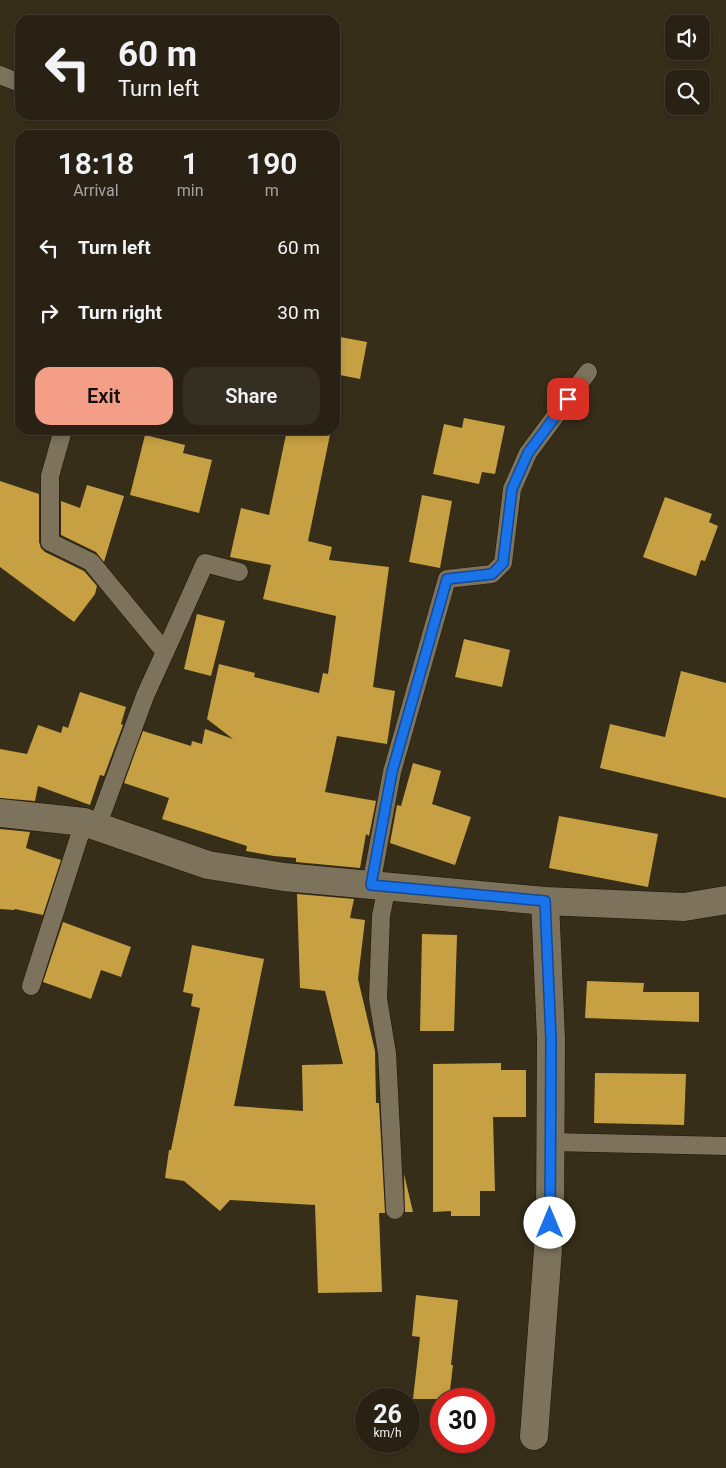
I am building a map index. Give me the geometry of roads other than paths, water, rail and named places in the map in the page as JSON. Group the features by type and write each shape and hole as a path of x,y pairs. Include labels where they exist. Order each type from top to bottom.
{"street":[{"path":"0,813 91,824 208,865 284,877 545,901 684,907 726,900"},
{"path":"534,1436 550,1223 551,1039 545,901"}],"lane":[{"path":"0,75 15,81"},
{"path":"395,1210 387,1053 378,999 381,916 379,886 392,772 447,579 492,574 503,563 512,489 528,453 588,372"},
{"path":"62,435 50,476 50,542 90,562 165,652"},
{"path":"31,986 91,824 205,563 239,572"},
{"path":"550,1142 726,1146"}]}
